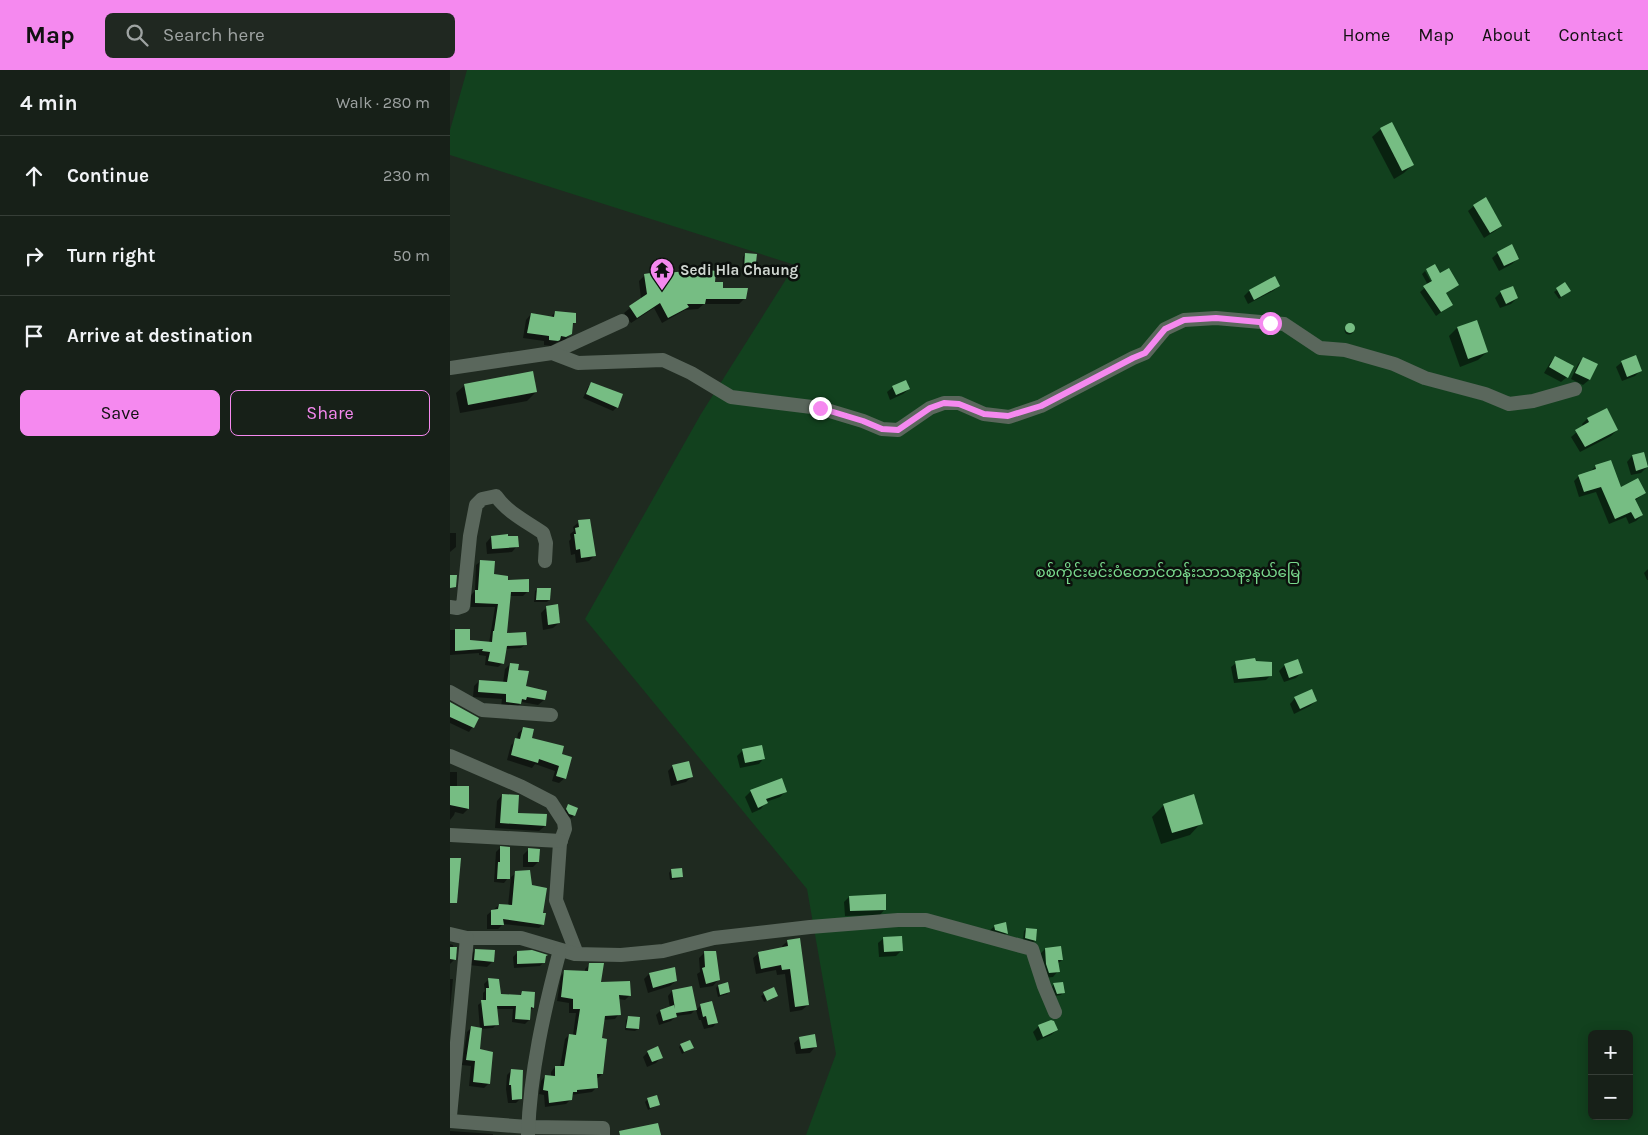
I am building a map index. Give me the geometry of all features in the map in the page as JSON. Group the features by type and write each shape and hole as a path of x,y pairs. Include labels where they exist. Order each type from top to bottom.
{"street":[{"path":"552,353 578,363 663,360 691,373 731,397 820,408 882,429 898,430 930,408 944,403 959,404 984,414 1008,416 1041,406 1145,353 1165,329 1184,320 1216,318 1284,324 1320,348 1345,350 1394,364 1425,378 1485,394 1509,404 1533,401 1575,389"},
{"path":"450,368 552,353 622,321"},
{"path":"450,607 458,608 463,606 470,536 476,505 482,499 496,496 500,502 516,515 543,532 546,543 545,561"},
{"path":"450,692 482,710 551,715"},
{"path":"450,756 522,787 551,802 564,822 565,828 561,841 556,900 577,954"},
{"path":"450,835 561,841"},
{"path":"450,934 467,938 521,938 577,954 621,955 663,951 714,938 782,930 898,920 926,920 1032,949 1055,1012"},
{"path":"450,1116 454,1039 467,938"},
{"path":"528,1131 532,1080 546,1004 560,950"},
{"path":"450,1121 528,1131 603,1128 603,1135"}],"green space":[{"name":"စစ်ကိုင်းမင်းဝံတောင်တန်းသာသနာ့နယ်မြေ","path":"467,70 1648,70 1648,1135 806,1135 836,1054 807,889 585,619 701,414 795,265 450,155 450,130"}],"building":[{"path":"1392,122 1414,165 1402,171 1380,128"},
{"path":"1486,197 1502,226 1490,233 1473,205"},
{"path":"1512,244 1519,259 1504,266 1497,252"},
{"path":"745,253 757,254 755,271 744,270"},
{"path":"1435,264 1440,273 1449,268 1459,285 1446,293 1453,305 1441,312 1423,286 1432,281 1426,269"},
{"path":"687,267 716,271 715,282 723,282 723,288 748,288 746,299 706,299 705,304 687,304 689,307 668,318 660,303 637,318 629,306 647,294 644,274 686,271"},
{"path":"1275,276 1280,286 1254,300 1249,290"},
{"path":"1565,282 1571,291 1561,297 1556,288"},
{"path":"1513,286 1518,298 1506,304 1500,291"},
{"path":"555,311 576,313 576,323 573,323 572,334 566,337 561,336 558,341 549,340 549,336 527,333 531,313 554,317"},
{"path":"1477,320 1488,352 1468,359 1457,327"},
{"path":"1348,323 1352,323 1355,328 1354,332 1348,333 1345,330 1345,326"},
{"path":"1636,355 1642,371 1627,377 1621,361"},
{"path":"1555,356 1574,366 1568,378 1549,367"},
{"path":"1583,357 1598,364 1590,380 1575,373"},
{"path":"533,371 537,392 468,405 464,384"},
{"path":"906,380 910,389 896,395 892,386"},
{"path":"591,382 623,394 618,408 586,394"},
{"path":"1607,408 1618,430 1585,447 1575,430 1589,422 1587,418"},
{"path":"1644,452 1648,467 1636,471 1632,455"},
{"path":"1611,460 1621,487 1638,478 1646,493 1635,499 1643,515 1635,519 1631,512 1615,519 1601,487 1584,492 1578,475 1596,469 1595,465"},
{"path":"590,519 596,556 581,558 580,549 576,550 575,528 579,527 578,520"},
{"path":"508,534 508,536 518,536 519,547 492,549 491,536"},
{"path":"480,560 495,561 494,574 508,576 508,580 529,579 529,592 511,592 507,633 526,632 527,645 507,646 504,664 488,661 490,652 482,651 483,649 455,651 455,629 470,629 470,640 492,642 498,604 475,603 475,590 478,590"},
{"path":"450,575 457,575 456,587 450,588"},
{"path":"537,588 551,588 550,600 536,600"},
{"path":"558,604 560,623 548,625 546,606"},
{"path":"1255,658 1256,661 1272,662 1272,676 1238,679 1235,661"},
{"path":"1298,659 1303,673 1289,678 1284,664"},
{"path":"510,663 519,664 518,670 529,671 526,686 547,691 545,700 527,697 526,700 522,699 521,704 506,702 506,694 478,692 479,680 507,682"},
{"path":"1312,689 1317,701 1300,709 1294,697"},
{"path":"450,702 479,718 474,728 450,717"},
{"path":"523,727 534,729 532,738 564,746 562,754 572,757 566,779 556,776 559,766 539,759 538,763 511,755 515,738 520,739"},
{"path":"762,745 765,759 745,763 742,749"},
{"path":"689,761 693,777 677,781 672,765"},
{"path":"782,778 787,792 766,799 768,803 758,808 750,790"},
{"path":"450,786 469,786 469,809 450,805"},
{"path":"502,794 519,795 518,813 547,814 546,826 500,823"},
{"path":"1194,794 1203,824 1172,833 1163,804"},
{"path":"568,804 578,808 575,816 569,814 566,809"},
{"path":"500,846 510,847 510,879 497,879"},
{"path":"528,848 540,849 539,862 528,862"},
{"path":"450,858 461,858 457,903 450,903"},
{"path":"682,868 683,877 672,878 671,869"},
{"path":"530,870 532,885 547,888 543,913 546,913 544,925 503,919 504,925 491,925 491,910 498,909 499,904 512,905 515,871"},
{"path":"886,894 886,910 850,911 849,896"},
{"path":"1006,922 1008,934 995,930 994,925"},
{"path":"1026,928 1037,929 1036,941 1025,938"},
{"path":"902,936 903,951 884,952 883,937"},
{"path":"800,938 809,1005 795,1007 790,969 782,970 781,965 761,969 758,952 788,946 787,940"},
{"path":"1061,946 1063,960 1058,960 1060,972 1049,973 1046,964 1045,948"},
{"path":"450,947 457,947 456,960 450,959"},
{"path":"475,949 495,950 494,962 474,960"},
{"path":"532,950 548,955 546,956 545,963 517,964 517,951"},
{"path":"704,951 716,951 720,980 706,984 702,968 705,967"},
{"path":"589,963 604,963 601,982 630,981 631,996 619,995 621,1015 605,1016 602,1038 607,1039 603,1074 597,1074 598,1088 577,1090 577,1092 573,1092 572,1100 549,1103 548,1091 543,1090 545,1075 555,1076 555,1066 564,1066 569,1034 576,1035 580,1009 573,1009 573,999 561,997 564,970 588,971"},
{"path":"675,967 677,981 653,988 649,973"},
{"path":"488,978 499,979 501,994 521,995 522,991 535,992 534,1008 531,1007 530,1020 515,1019 516,1006 497,1006 499,1025 484,1026 481,1000 486,1000 486,988 489,988"},
{"path":"728,982 730,992 720,995 718,985"},
{"path":"1063,982 1065,993 1057,994 1053,983"},
{"path":"692,986 697,1010 676,1013 677,1017 663,1021 660,1010 674,1005 675,1009 672,990"},
{"path":"774,987 778,996 767,1001 763,992"},
{"path":"712,1001 718,1023 708,1025 706,1016 703,1017 700,1004"},
{"path":"628,1016 640,1017 639,1029 626,1028"},
{"path":"1051,1020 1054,1021 1058,1030 1043,1037 1038,1025"},
{"path":"471,1026 482,1028 480,1049 493,1052 490,1084 473,1082 475,1061 466,1060"},
{"path":"815,1034 817,1047 801,1049 799,1037"},
{"path":"690,1040 694,1048 684,1052 680,1044"},
{"path":"658,1046 663,1058 652,1062 647,1051"},
{"path":"511,1069 523,1070 522,1099 512,1100 511,1085 509,1085"},
{"path":"657,1095 660,1105 650,1108 647,1098"},
{"path":"658,1123 661,1135 620,1135 619,1131"}],"place":[{"name":"Sedi Hla Chaung","path":"662,291"}],"route":[{"path":"820,408 882,429 898,430 930,408 944,403 959,404 984,414 1008,416 1041,406 1145,353 1165,329 1184,320 1216,318 1270,323"}]}
